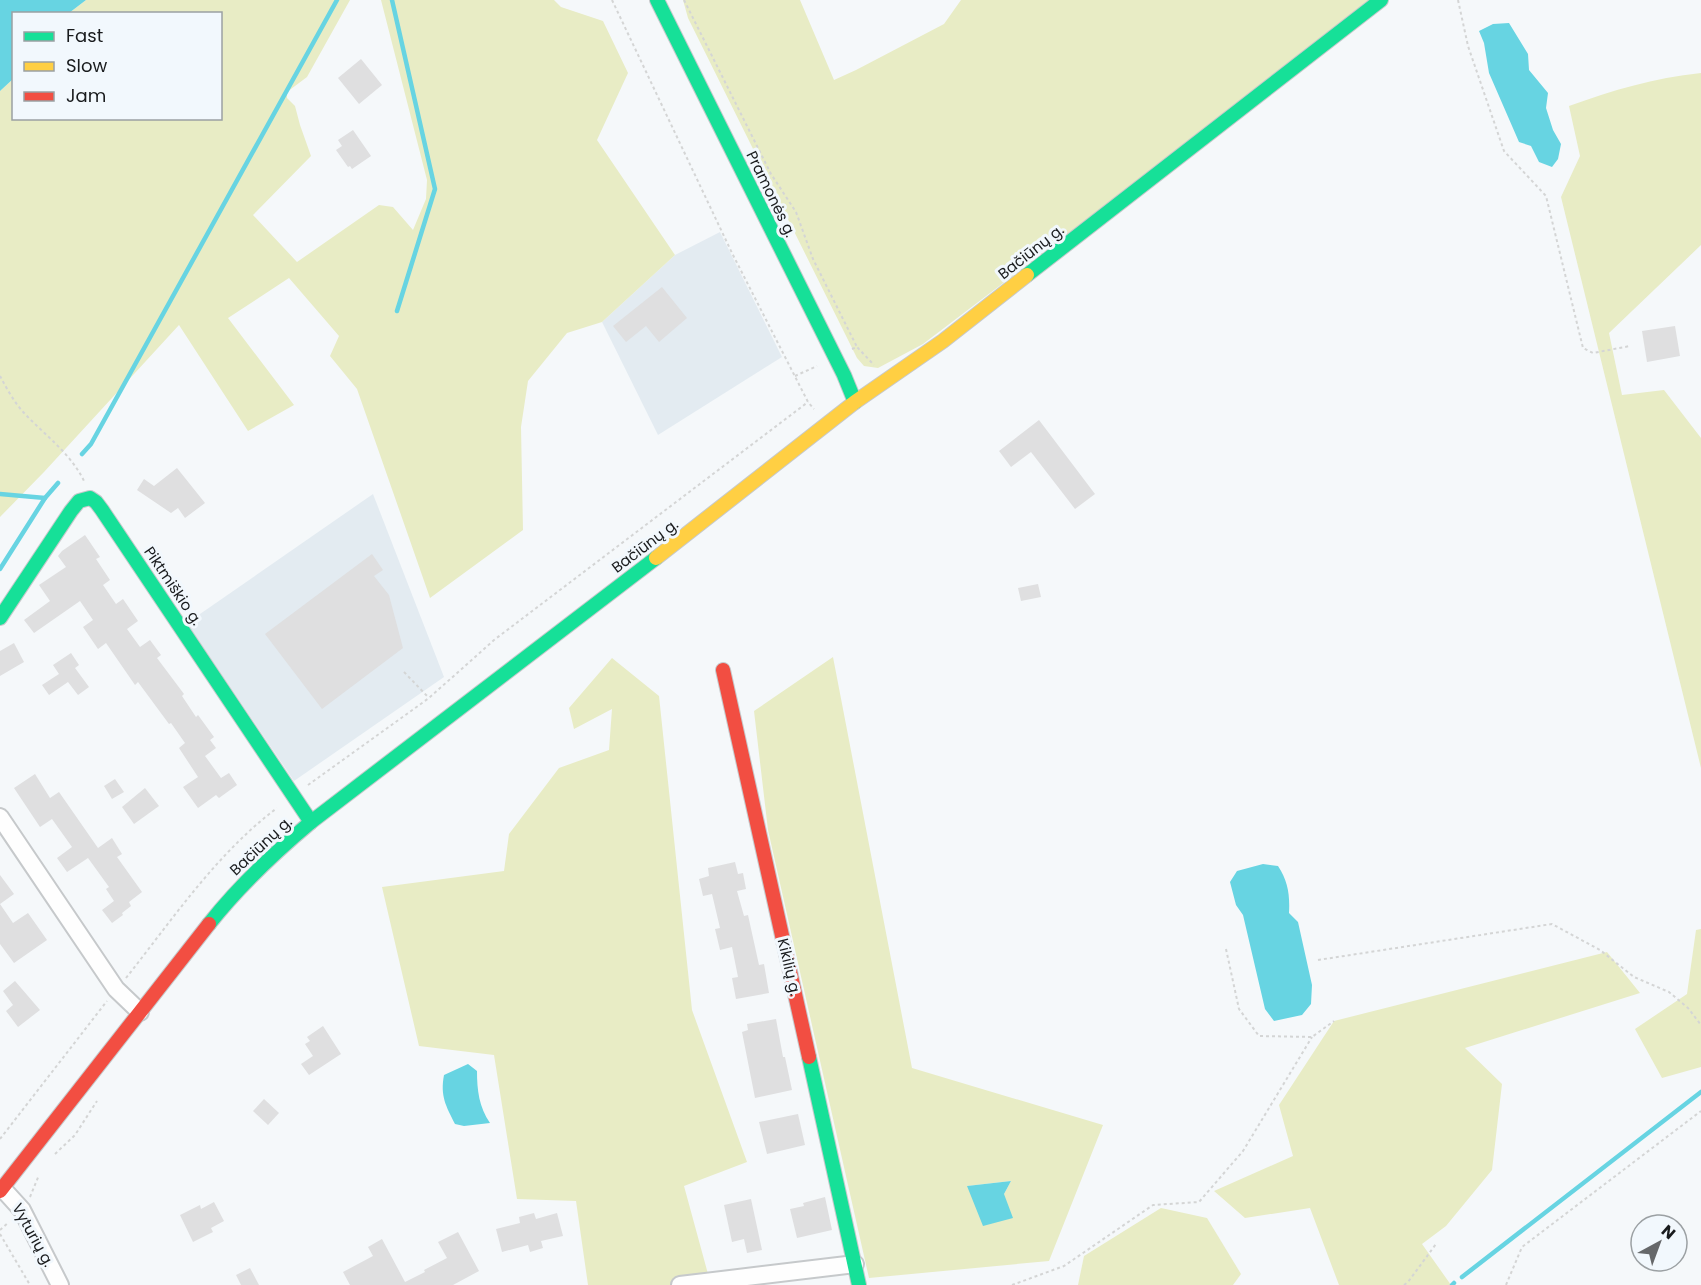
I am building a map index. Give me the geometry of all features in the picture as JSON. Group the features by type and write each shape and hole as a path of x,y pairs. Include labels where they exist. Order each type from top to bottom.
{"street":[{"name":"Pramonės g.","path":"657,0 844,375 855,402"},
{"name":"Bačiūnų g.","path":"1,1189 223,906 273,854 311,822 855,402 944,341 1381,0"},
{"path":"0,618 71,510 79,501 90,498"},
{"name":"Piktmiškio g.","path":"90,498 102,510 311,822"},
{"name":"Kikilių g.","path":"723,670 859,1285"},
{"path":"0,817 116,989 140,1012"},
{"name":"Vyturių g.","path":"1,1189 22,1210 60,1285"},
{"path":"680,1285 855,1264"}],"path":[{"path":"612,0 732,253 808,402 826,426"},
{"path":"684,0 771,174 796,212 813,259 857,347"},
{"path":"1458,0 1468,46 1504,151 1546,196 1583,348 1593,353 1630,346"},
{"path":"0,376 25,414 56,442 84,478 90,498"},
{"path":"404,672 429,698"},
{"path":"1318,960 1552,924 1600,951 1634,977 1669,992 1688,1008 1701,1025"},
{"path":"1226,949 1239,1009 1259,1036 1312,1038"},
{"path":"1012,1285 1064,1266 1154,1205 1198,1202 1243,1151 1312,1038 1334,1021"},
{"path":"50,1159 75,1135 97,1101"},
{"path":"1506,1285 1522,1247 1701,1111"},
{"path":"30,1285 0,1232 22,1210 33,1191 42,1167"},
{"path":"1404,1285 1436,1244"}],"shaded area":[{"path":"720,232 782,357 658,435 602,322 675,255"},
{"path":"373,494 444,677 294,781 187,623"}],"green space":[{"path":"86,0 350,0 307,77 287,92 287,98 295,106 311,156 253,215 297,262 379,205 393,207 413,230 426,199 427,180 381,0 554,0 561,7 603,21 628,73 597,140 675,255 602,322 567,333 528,381 521,427 523,530 430,598 357,389 330,356 339,336 289,278 228,318 294,405 248,431 179,325 0,517 0,91 12,80 12,120 222,120 222,12 70,12"},
{"path":"683,0 800,0 834,80 944,24 961,0 1376,0 923,344 878,368 864,366 857,358 688,18"},
{"path":"1701,73 1701,245 1609,333 1622,395 1664,390 1701,438 1701,768 1561,197 1580,156 1569,106 1634,85"},
{"path":"833,657 912,1068 1103,1125 1049,1261 869,1278 768,830 754,711","holes":["1011,1181 1004,1194 967,1186"]},
{"path":"612,658 659,696 692,1010 747,1162 684,1186 711,1285 588,1285 576,1201 517,1199 494,1055 419,1046 382,887 504,871 509,834 559,768 609,750 612,709 574,729 569,708"},
{"path":"1701,929 1701,1067 1662,1078 1635,1029 1687,994 1696,930"},
{"path":"1607,952 1640,993 1465,1048 1502,1084 1492,1170 1446,1226 1422,1244 1451,1285 1339,1285 1310,1208 1245,1218 1214,1191 1293,1156 1279,1105 1334,1021"},
{"path":"1161,1208 1207,1218 1241,1274 1233,1285 1078,1285 1084,1256"}],"water":[{"path":"0,0 86,0 70,12 12,12 12,80 0,91"},
{"path":"1509,23 1528,54 1529,70 1548,93 1546,108 1553,130 1561,144 1558,159 1552,167 1539,162 1531,146 1519,142 1489,73 1484,43 1479,31 1493,24"},
{"path":"1263,864 1278,866 1284,877 1289,894 1289,913 1298,922 1312,985 1311,1004 1302,1015 1274,1021 1265,1009 1243,915 1236,905 1230,882 1237,871"},
{"path":"468,1064 477,1071 479,1098 490,1123 464,1126 455,1124 447,1106 443,1095 444,1075"},
{"path":"1011,1181 1004,1194 1013,1218 983,1226 967,1186"}],"building":[{"path":"361,59 382,85 359,104 338,78"},
{"path":"353,130 371,156 352,169 336,150 342,146 338,140"},
{"path":"662,287 687,318 659,342 646,326 626,342 613,326"},
{"path":"1675,326 1680,356 1647,362 1642,331"},
{"path":"1039,420 1095,494 1075,509 1031,452 1011,467 999,451"},
{"path":"177,468 205,503 185,518 178,508 171,513 137,490 144,479 154,486"},
{"path":"85,535 100,557 96,559 110,580 103,585 116,604 123,599 138,621 127,629 140,647 150,640 161,655 157,658 184,694 182,696 196,717 198,715 214,737 210,740 216,748 205,756 221,778 229,773 237,785 219,798 216,795 198,808 183,787 198,777 179,748 185,743 138,682 135,685 106,643 98,649 83,627 93,620 80,601 34,633 24,620 50,601 39,585 66,567 58,556"},
{"path":"372,554 383,570 374,576 389,595 403,648 322,709 265,634"},
{"path":"1038,584 1041,597 1021,601 1018,588"},
{"path":"14,643 24,662 0,676 0,651"},
{"path":"71,653 79,665 75,668 89,687 78,695 68,682 49,695 42,685 59,674 53,665"},
{"path":"35,774 50,798 59,792 98,848 112,838 122,854 117,857 142,892 129,902 131,906 112,923 102,910 114,901 106,889 109,887 88,858 67,872 57,858 72,847 52,819 40,827 14,788"},
{"path":"115,779 124,792 112,799 104,786"},
{"path":"145,788 159,806 134,824 122,807"},
{"path":"735,862 738,874 743,873 746,889 737,891 744,916 748,915 759,965 764,964 769,993 736,999 732,978 738,977 732,947 720,950 715,929 720,928 712,894 703,896 699,879 709,876 708,868"},
{"path":"0,875 14,894 0,904"},
{"path":"0,904 13,923 28,913 47,940 14,963 0,944"},
{"path":"15,981 40,1010 18,1027 6,1011 13,1005 3,991"},
{"path":"776,1019 792,1090 755,1098 742,1032 748,1030 747,1024"},
{"path":"323,1026 341,1054 309,1075 301,1064 313,1056 305,1044 310,1041 307,1037"},
{"path":"264,1099 279,1113 268,1125 253,1111"},
{"path":"798,1114 805,1145 767,1154 759,1122"},
{"path":"825,1197 832,1230 797,1238 790,1209"},
{"path":"751,1199 762,1250 747,1253 744,1239 732,1242 724,1205"},
{"path":"214,1202 224,1221 211,1228 213,1232 193,1242 180,1215 200,1205 201,1209"},
{"path":"534,1213 536,1219 557,1213 563,1236 541,1241 543,1248 530,1252 528,1245 502,1252 496,1229 520,1223 519,1217"},
{"path":"458,1232 479,1271 453,1285 350,1285 343,1272 373,1256 368,1247 382,1239 405,1282 447,1258 438,1242"},
{"path":"250,1268 259,1285 241,1285 236,1275"}],"waterway":[{"path":"82,454 91,444 337,0"},
{"path":"392,0 435,189 397,311"},
{"path":"0,569 45,498 58,483"},
{"path":"0,494 45,498"},
{"path":"1462,1277 1701,1092"}],"traffic: fast":[{"path":"657,0 844,375 855,402"},
{"path":"1027,275 1381,0"},
{"path":"0,618 71,511 79,501 90,498 102,510 311,822"},
{"path":"209,924 257,870 311,822 656,558"},
{"path":"809,1057 859,1285"}],"traffic: slow":[{"path":"656,558 855,402 943,341 1027,275"}],"traffic: jam":[{"path":"723,670 809,1057"},
{"path":"0,1191 209,924"}]}
